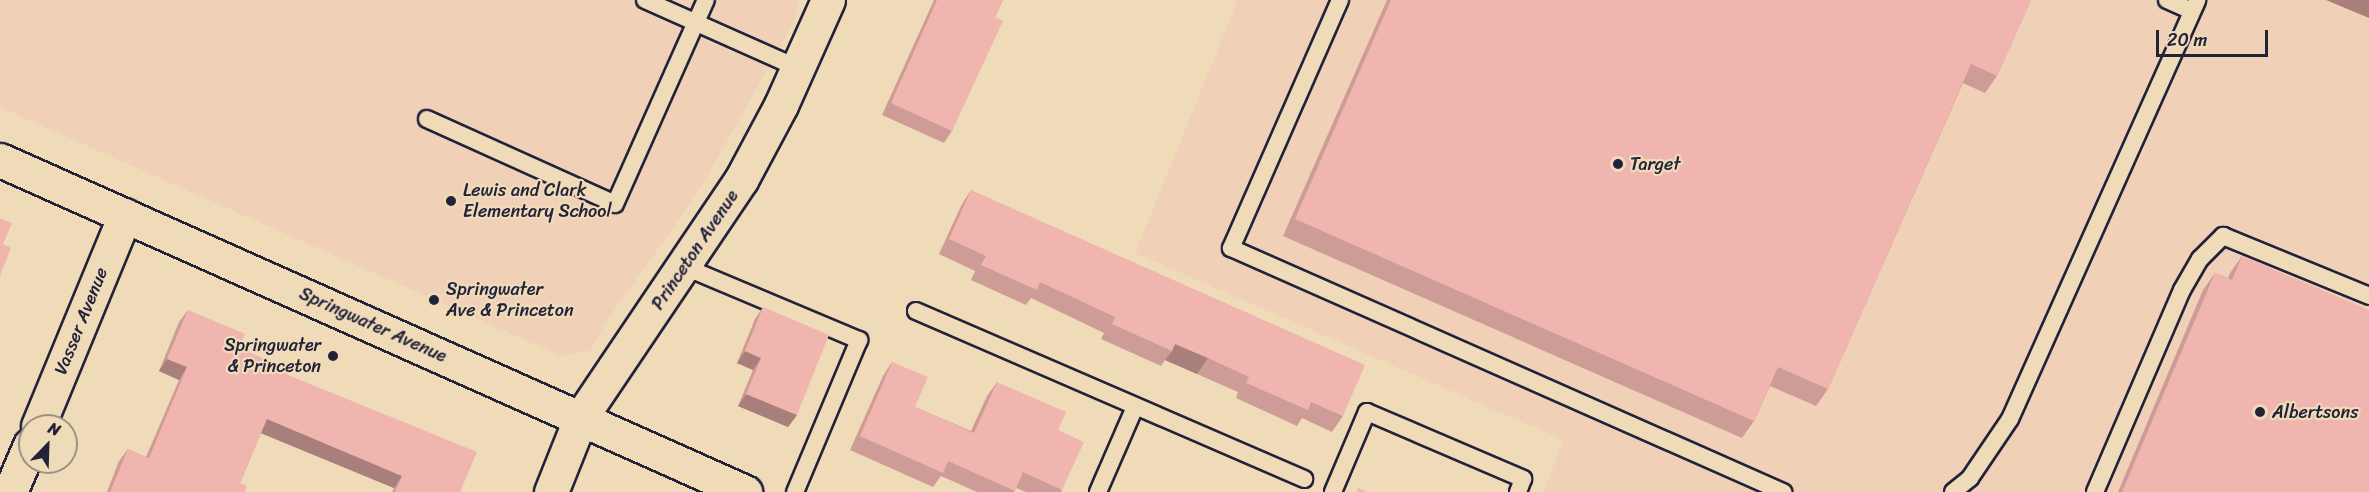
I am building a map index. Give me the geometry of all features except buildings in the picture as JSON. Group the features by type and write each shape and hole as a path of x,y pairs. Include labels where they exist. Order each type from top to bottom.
{"street":[{"name":"Princeton Avenue","path":"551,492 581,417 685,267 741,180 798,68 828,0"},
{"name":"Springwater Avenue","path":"0,160 581,417 744,492"},
{"name":"Vasser Avenue","path":"43,414 125,215"},
{"path":"10,492 18,473"}],"lane":[{"path":"645,0 798,68"},
{"path":"427,120 615,204 706,0"},
{"path":"1340,0 1231,248 1783,492"},
{"path":"1953,492 1970,478 2010,419 2194,5 2167,0"},
{"path":"2095,492 2182,290 2200,259 2223,236 2369,296"},
{"path":"685,267 859,340 795,492"},
{"path":"916,311 1304,479"},
{"path":"1098,492 1135,407"},
{"path":"1333,492 1367,412 1523,479 1518,492"}],"shaded area":[{"name":"Lewis and Clark Elementary School","path":"0,0 798,0 796,18 708,175 674,227 609,317 590,351 561,356 0,107"},
{"path":"1238,0 2369,0 2369,492 1543,492 1564,440 1135,253"}],"place":[{"name":"Target","path":"1618,164"},
{"name":"Lewis and Clark Elementary School","path":"451,201"},
{"name":"Springwater Ave & Princeton","path":"434,300"},
{"name":"Springwater & Princeton","path":"333,356"},
{"name":"Albertsons","path":"2260,412"}]}
